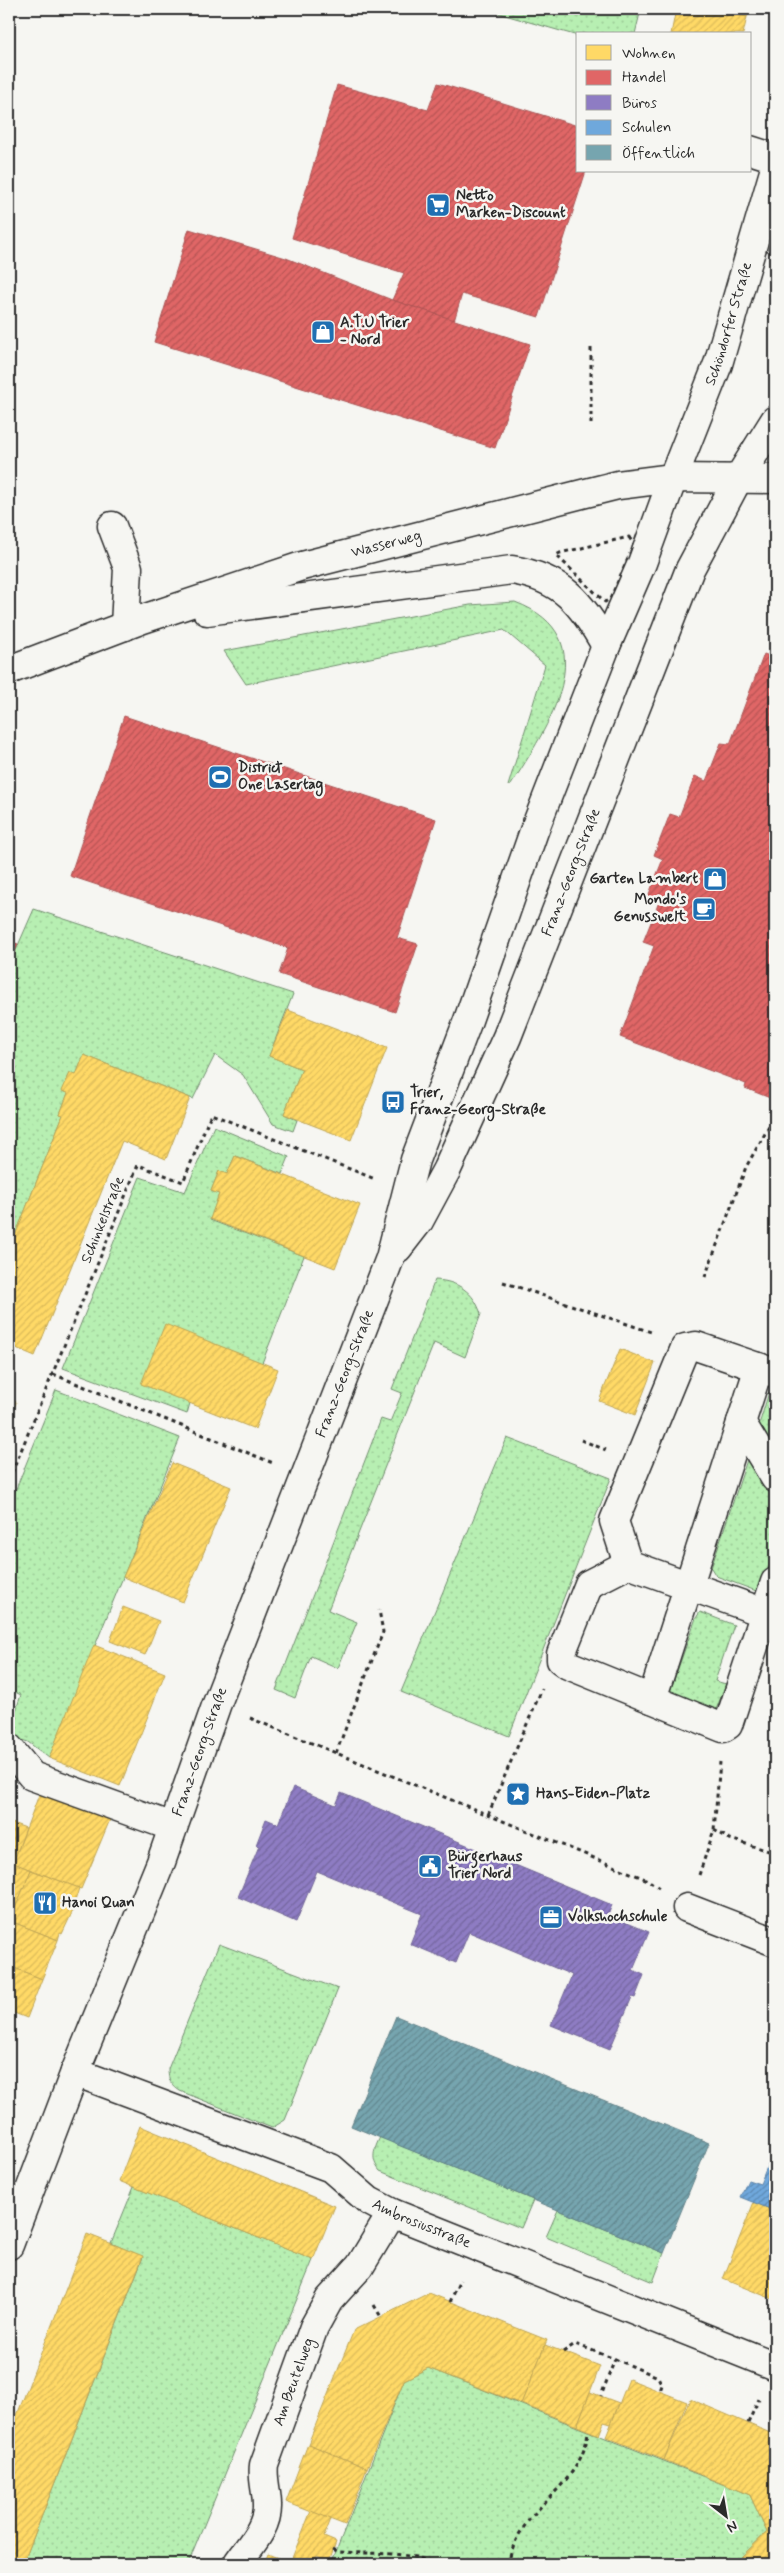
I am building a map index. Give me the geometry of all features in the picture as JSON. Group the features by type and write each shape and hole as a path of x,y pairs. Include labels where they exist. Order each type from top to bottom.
{"street":[{"path":"752,151 775,158"},
{"name":"Schöndorfer Straße","path":"673,478 718,364 775,168"},
{"path":"738,479 775,420"},
{"name":"Wasserweg","path":"9,670 134,623 302,566 618,485 673,478 775,479"},
{"name":"Franz-Georg-Straße","path":"9,2245 75,2072 161,1862 216,1706 390,1258 415,1160 467,1023 534,831 606,646 642,563 673,478"},
{"name":"Franz-Georg-Straße","path":"390,1258 419,1221 447,1169 507,1037 690,568 738,479"},
{"path":"112,526 128,568 134,623 512,570 531,573 562,587 585,611 606,646"},
{"path":"628,1564 614,1521 680,1356 689,1346 767,1370 741,1422 652,1700"},
{"path":"741,1422 775,1478"},
{"path":"765,1613 628,1564 589,1584 561,1654 561,1660 568,1666 723,1728 728,1725 765,1613 775,1582"},
{"path":"9,1748 32,1776 173,1827"},
{"path":"687,1908 775,1942"},
{"name":"Ambrosiusstraße","path":"75,2072 330,2168 369,2202 392,2213 775,2366"},
{"name":"Am Beutelweg","path":"238,2564 253,2543 266,2516 267,2496 262,2475 264,2465 314,2327 329,2300 360,2266 392,2213"}],"path":[{"path":"591,348 591,427"},
{"path":"629,537 634,545 610,599 605,602 577,574 557,559 556,555 560,552 629,537"},
{"name":"Schinkelstraße","path":"9,1480 138,1165 183,1182 210,1114 407,1192"},
{"path":"705,1277 746,1167 775,1116"},
{"path":"502,1282 689,1346"},
{"path":"53,1374 306,1476"},
{"path":"336,1753 383,1632 379,1610"},
{"path":"488,1815 549,1673 561,1660"},
{"path":"264,1723 648,1880 687,1908 714,1830 723,1728"},
{"path":"714,1830 730,1839 775,1853"},
{"path":"563,2352 575,2344 615,2359 658,2377 662,2385 660,2391"},
{"path":"601,2396 615,2359"},
{"path":"514,2564 510,2557 514,2541 530,2519 576,2468 586,2448 588,2431"},
{"path":"333,2549 339,2552 416,2557 438,2564"}],"green space":[{"path":"484,9 641,9 635,32 576,32 576,35"},
{"path":"515,602 543,618 559,637 565,660 562,685 553,711 525,762 511,785 508,786 545,665 504,630 246,684 224,651 470,605"},
{"path":"34,909 293,994 269,1056 302,1069 284,1114 297,1120 293,1131 273,1124 243,1075 215,1055 193,1099 84,1055 76,1075 70,1073 63,1091 68,1093 60,1114 63,1115 9,1251 9,966"},
{"path":"214,1126 289,1157 282,1174 235,1156 227,1174 219,1171 211,1191 219,1194 210,1220 304,1256 262,1363 165,1325 142,1384 190,1403 187,1414 63,1368 140,1177 185,1192"},
{"path":"435,1280 458,1285 464,1289 474,1300 481,1314 465,1357 434,1343 328,1610 357,1622 338,1668 311,1656 295,1698 276,1690 381,1419 390,1422 402,1393 392,1389"},
{"path":"775,1386 775,1458 758,1428 769,1392"},
{"path":"56,1390 180,1438 49,1758 28,1742 9,1736 9,1730 21,1695 9,1689 9,1506"},
{"path":"507,1438 611,1478 509,1736 401,1692"},
{"path":"748,1457 752,1459 775,1499 775,1552 759,1592 716,1576 711,1568"},
{"path":"700,1612 734,1625 715,1681 726,1684 714,1715 670,1694 696,1618"},
{"path":"219,1944 338,1989 285,2120 272,2128 180,2091 169,2079 168,2069"},
{"path":"380,2137 533,2200 521,2228 380,2171 375,2162 374,2154"},
{"path":"134,2187 313,2260 188,2564 23,2564 143,2257 111,2243"},
{"path":"558,2210 664,2253 653,2282 546,2237"},
{"path":"428,2368 750,2495 767,2532 734,2564 331,2564 404,2380"}],"building: Wohnen":[{"path":"676,9 716,9 747,17 743,32 671,32"},
{"path":"716,9 749,9 747,17"},
{"path":"288,1010 387,1048 351,1140 284,1114 302,1069 269,1056"},
{"path":"84,1055 190,1098 166,1159 122,1141 35,1356 9,1345 9,1251 63,1115 60,1114 68,1093 62,1091 70,1073 76,1075"},
{"path":"235,1156 360,1205 335,1268 210,1219 219,1194 211,1191 219,1171 227,1174"},
{"path":"165,1324 278,1369 255,1429 141,1384"},
{"path":"620,1349 655,1363 635,1415 599,1401"},
{"path":"9,1399 16,1402 9,1421"},
{"path":"172,1463 231,1487 183,1602 123,1577"},
{"path":"123,1607 159,1621 145,1655 110,1641"},
{"path":"94,1645 165,1673 120,1786 49,1758"},
{"path":"40,1792 111,1817 81,1889 13,1863"},
{"path":"9,1822 26,1828 13,1863 9,1861"},
{"path":"9,1861 31,1870 10,1921 9,1921"},
{"path":"31,1870 79,1888 75,1901 77,1902 58,1940 10,1921"},
{"path":"10,1921 58,1940 42,1979 9,1966"},
{"path":"9,1966 42,1979 27,2018 9,2011"},
{"path":"140,2126 335,2206 313,2260 119,2181"},
{"path":"754,2202 775,2211 775,2300 723,2279"},
{"path":"87,2234 143,2256 23,2564 9,2564 9,2436"},
{"path":"429,2293 547,2340 521,2404 428,2368 404,2380 367,2468 308,2444 354,2330"},
{"path":"545,2345 600,2366 577,2426 521,2404"},
{"path":"629,2379 687,2402 664,2460 606,2437"},
{"path":"590,2392 619,2403 611,2424 604,2422 599,2435 577,2426"},
{"path":"690,2399 775,2435 775,2564 734,2564 767,2532 750,2495 664,2460"},
{"path":"308,2444 367,2468 345,2525 286,2502"},
{"path":"311,2511 331,2519 324,2537 336,2542 329,2561 317,2556 313,2564 290,2563"},
{"path":"268,2554 290,2563 293,2564 264,2564"}],"building: Handel":[{"name":"Netto Marken-Discount","path":"438,83 576,125 576,172 586,172 539,317 462,294 454,321 392,300 404,273 292,238 337,85 428,110"},
{"name":"A.T.U Trier - Nord","path":"189,229 286,258 392,300 530,344 495,448 154,342"},
{"name":"Garten Lambert","path":"764,654 775,658 775,1100 745,1088 746,1084 620,1037 654,946 643,942 659,902 647,899 663,859 654,855 670,814 679,817 695,776 706,781 721,743 730,744"},
{"path":"124,716 436,819 397,938 418,944 395,1012 279,974 288,948 70,876"},
{"path":"9,941 18,944 9,966"}],"building: Büros":[{"path":"293,1787 336,1805 341,1793 612,1905 608,1915 649,1932 633,1970 644,1975 635,1998 632,1997 610,2049 551,2025 572,1975 469,1932 456,1963 410,1944 422,1914 317,1871 296,1922 238,1897 259,1846 256,1845 266,1819 278,1824"}],"building: Schulen":[{"path":"775,2147 775,2211 740,2197 748,2180 760,2184"}],"building: Öffentlich":[{"path":"396,2016 709,2143 664,2253 351,2126"}],"place":[{"name":"Netto Marken-Discount","path":"438,205"},
{"name":"A.T.U Trier - Nord","path":"323,332"},
{"name":"District One Lasertag","path":"220,777"},
{"name":"Garten Lambert","path":"715,879"},
{"name":"Mondo's Genusswelt","path":"704,909"},
{"name":"Trier, Franz-Georg-Straße","path":"393,1102"},
{"name":"Hans-Eiden-Platz","path":"518,1794"},
{"name":"Bürgerhaus Trier Nord","path":"430,1866"},
{"name":"Hanoi Quan","path":"45,1903"},
{"name":"Volkshochschule","path":"551,1917"}]}
